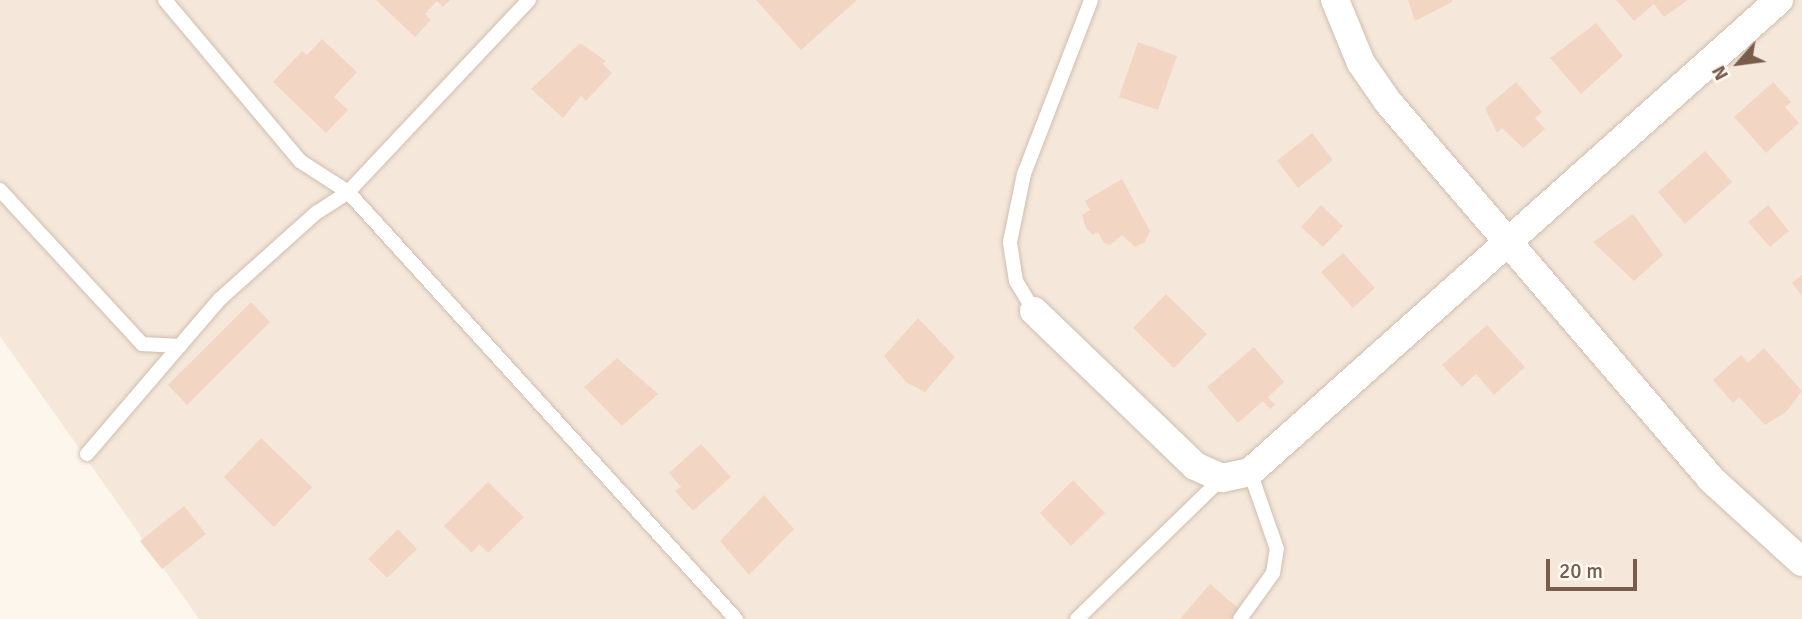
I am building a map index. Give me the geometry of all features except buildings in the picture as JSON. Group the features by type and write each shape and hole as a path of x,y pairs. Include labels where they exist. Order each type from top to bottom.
{"street":[{"path":"1335,0 1361,63 1388,102 1711,479 1802,562"},
{"path":"1034,311 1195,466 1222,478 1250,472 1779,0"}],"lane":[{"path":"164,0 300,161 348,192 736,619"},
{"path":"86,454 220,299 316,213 348,192 529,0"},
{"path":"1034,311 1016,281 1010,242 1024,174 1091,0"},
{"path":"0,190 142,344 180,346"},
{"path":"1240,619 1273,573 1277,549 1250,472"},
{"path":"1077,619 1222,478"}],"shaded area":[{"path":"0,0 1802,0 1802,619 199,619 0,336"}]}
